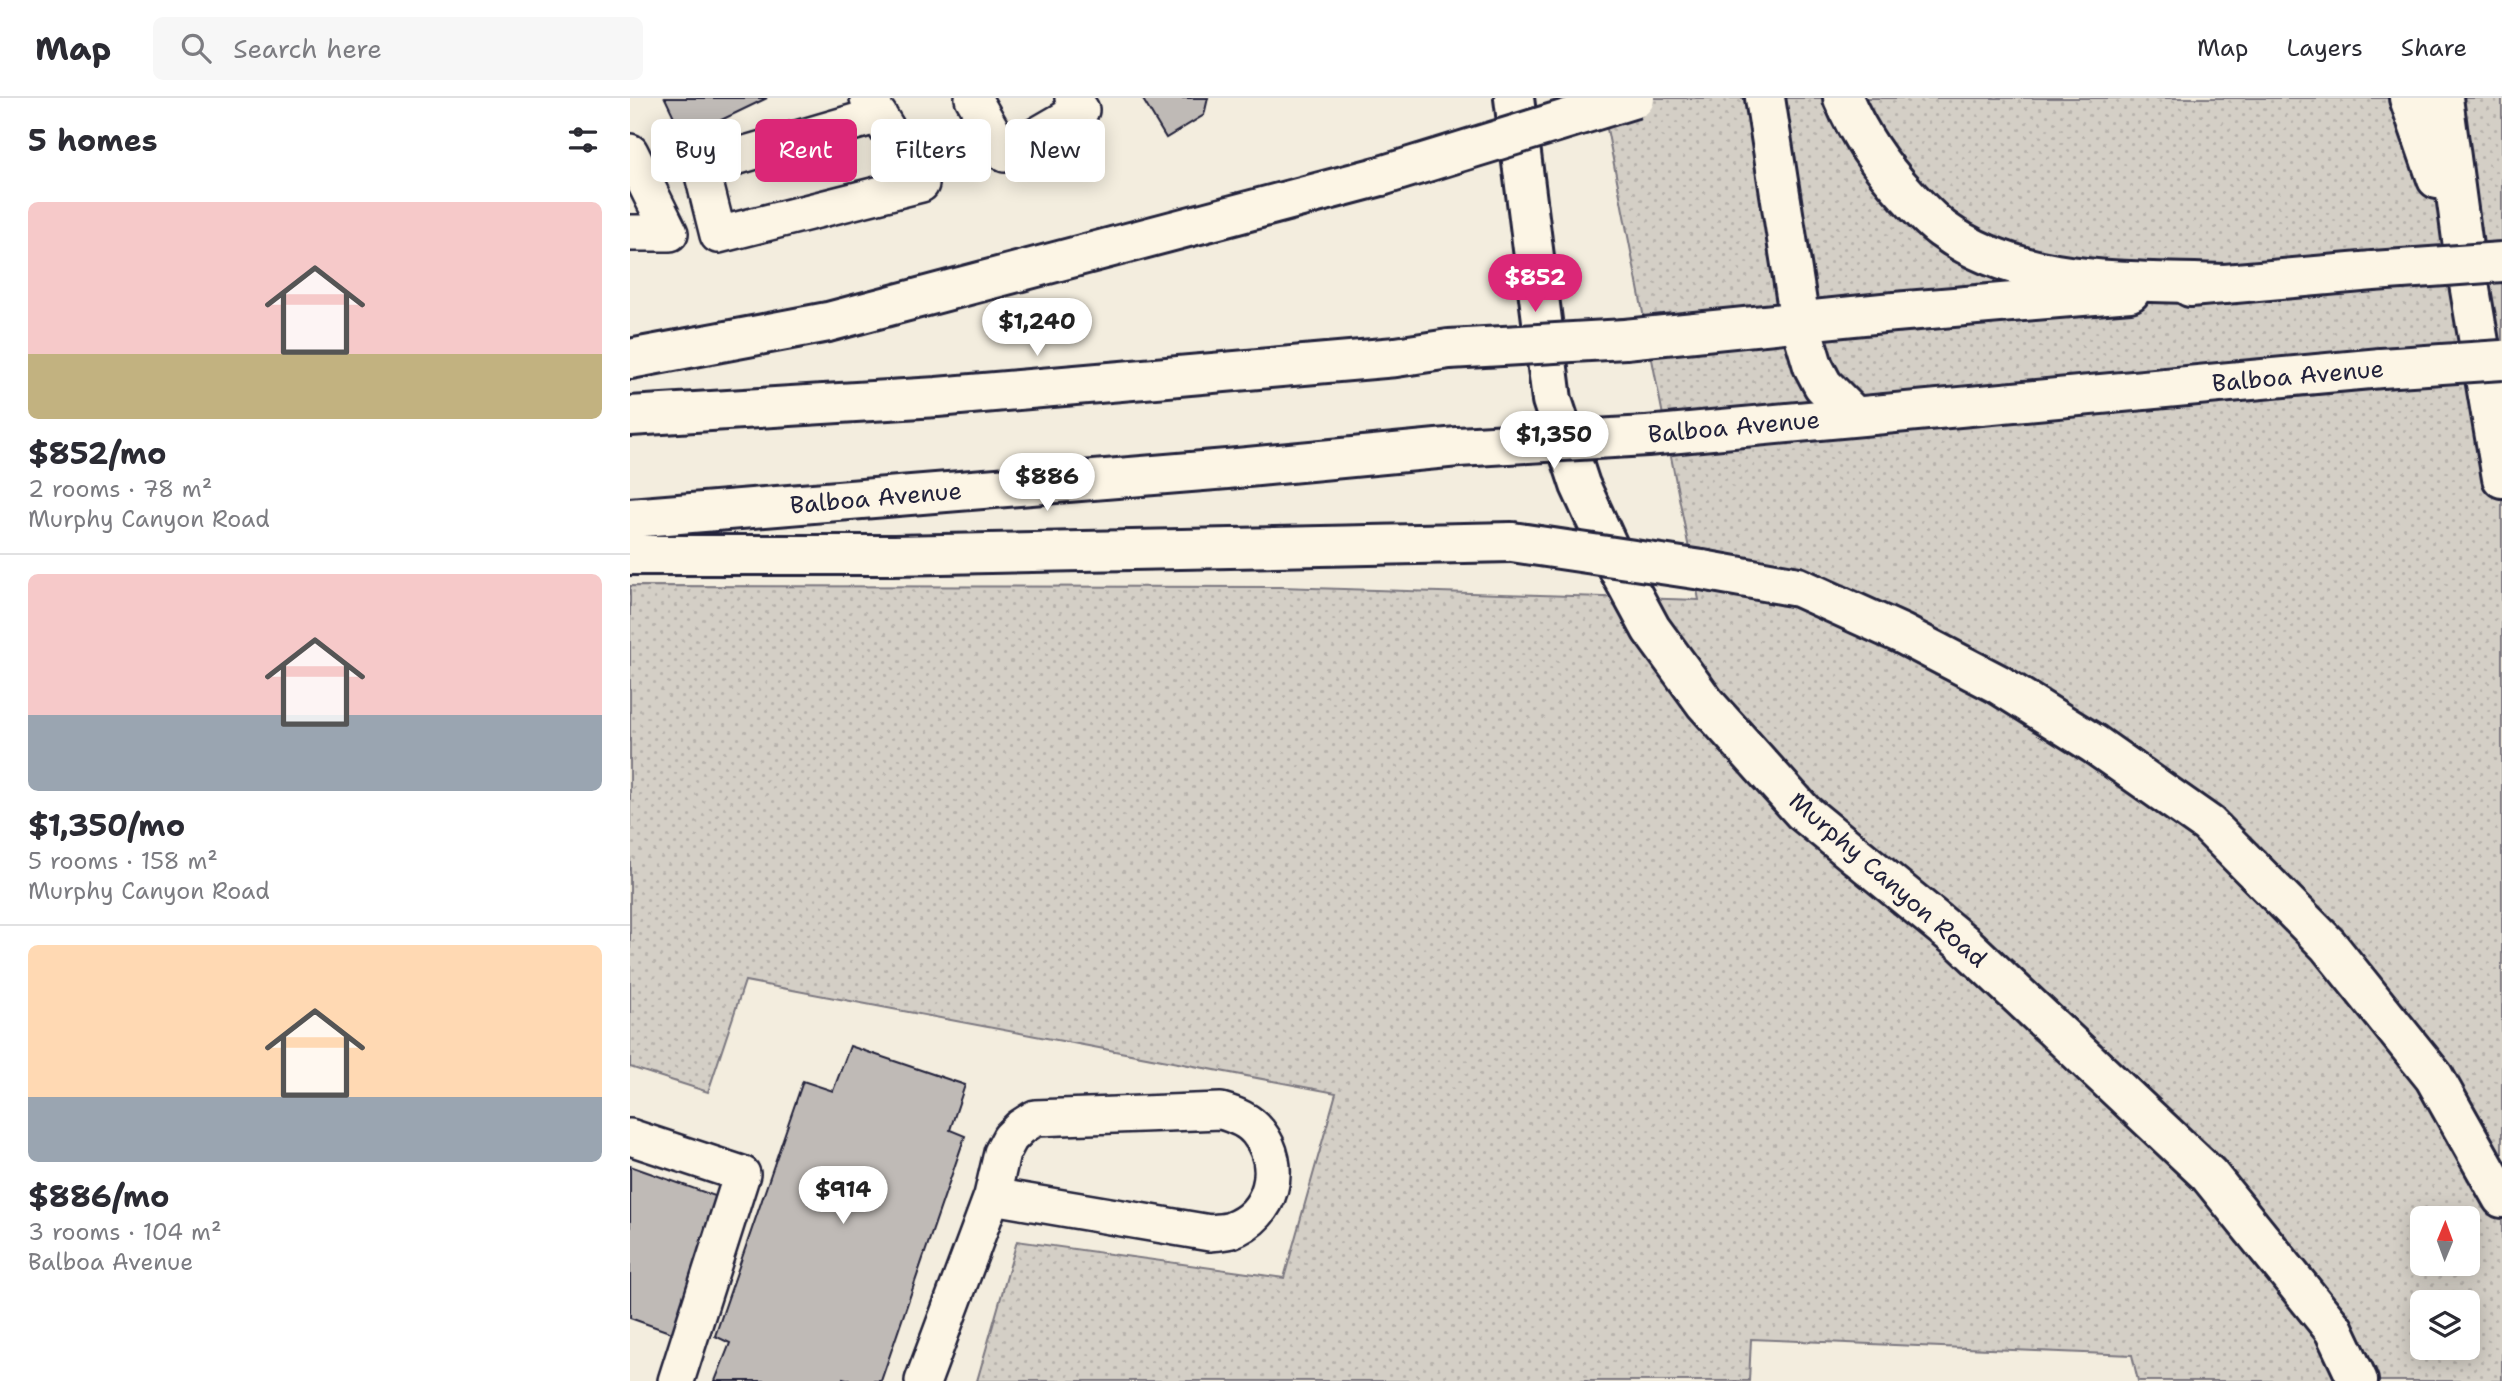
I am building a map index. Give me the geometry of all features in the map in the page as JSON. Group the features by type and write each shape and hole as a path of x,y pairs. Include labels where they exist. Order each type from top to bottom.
{"main road":[{"name":"Murphy Canyon Road","path":"1514,98 1552,400 1580,485 1618,568 1651,629 1705,703 1803,812 1964,943 2209,1175 2334,1330 2358,1381"},
{"path":"630,359 828,322 1381,176 1635,98"},
{"path":"1765,98 1800,322 1813,366 1823,385 1853,415"},
{"path":"1843,98 1864,141 1891,177 1940,228 1964,244 2018,266 2074,278 2225,284"},
{"path":"2409,98 2464,254"},
{"path":"2443,98 2464,254 2502,478"},
{"path":"630,416 937,397 1396,357 1449,349 1625,339 2373,271 2502,262"},
{"name":"Balboa Avenue","path":"630,518 1227,469 1458,447 1647,436 2381,368 2502,360"},
{"path":"630,555 894,555 1512,542 1798,587 1910,638 1997,684 2094,744 2208,824 2328,945 2434,1077 2502,1198"}],"lane":[{"path":"973,98 1005,154 1081,110 1073,98"},
{"path":"873,107 921,184 718,235 701,167 873,107"},
{"path":"630,152 670,233 630,233"},
{"path":"923,1381 992,1196 1003,1153 1010,1139 1021,1127 1035,1118 1222,1111 1241,1117 1257,1130 1268,1147 1273,1167 1271,1187 1263,1206 1249,1221 1230,1230 1210,1233 992,1196"},
{"path":"630,1137 742,1174 676,1381"}],"shaded area":[{"path":"1601,98 2502,98 2502,1381 2138,1381 2132,1355 1751,1339 1749,1381 977,1381 1017,1241 1284,1278 1336,1093 745,981 708,1092 630,1067 630,586 1280,587 1699,600"}],"building":[{"path":"665,98 767,98 723,119 675,119"},
{"path":"1142,98 1208,98 1204,115 1166,138"},
{"path":"850,1046 965,1085 950,1130 965,1136 881,1381 853,1381 843,1378 842,1381 715,1381 730,1343 715,1336 803,1081 833,1091"},
{"path":"630,1166 718,1197 672,1333 630,1318"}]}
